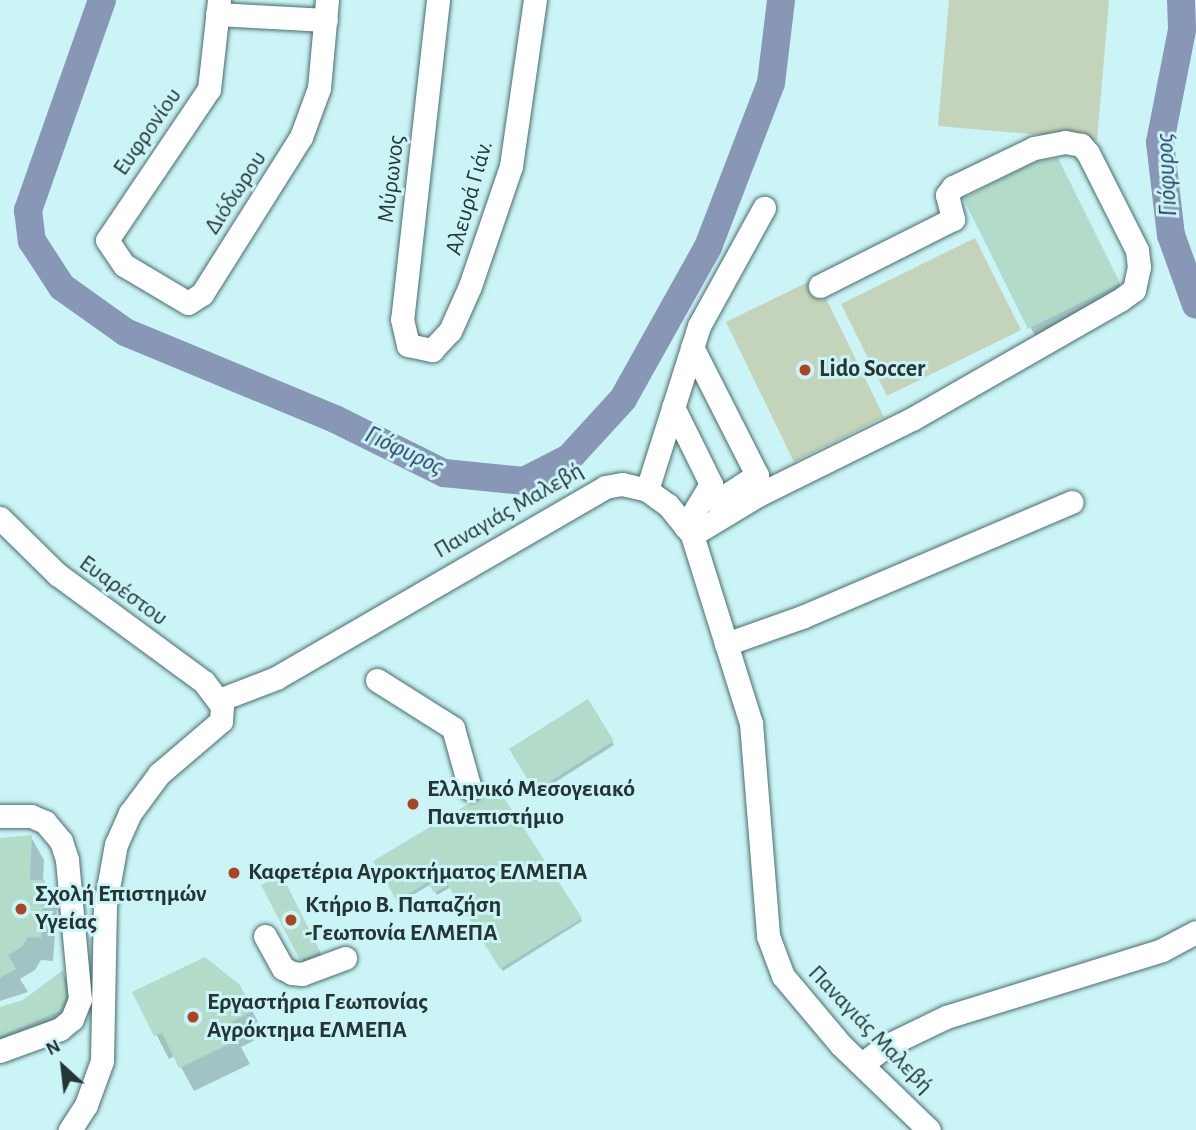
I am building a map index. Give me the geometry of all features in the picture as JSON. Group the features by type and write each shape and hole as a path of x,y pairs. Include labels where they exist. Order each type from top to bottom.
{"street":[{"name":"Μύρωνος","path":"426,350 406,342 402,319 438,0"},
{"name":"Αλευρά Γιάν.","path":"426,350 435,349 450,331 494,223 511,166 535,0"},
{"path":"218,7 327,10"},
{"name":"Ευφρονίου","path":"107,245 114,227 209,89 218,7"},
{"name":"Διόδωρου","path":"107,245 124,265 174,299 188,303 198,298 301,137 316,103 327,10"},
{"path":"689,531 912,419 1120,300 1134,290 1139,267 1137,250 1088,153 1081,145 1065,142 1034,148 953,187 947,195 953,219 820,286"},
{"path":"647,490 692,347 764,208"},
{"path":"673,407 711,484 716,502 757,475 692,347"},
{"name":"Παναγιάς Μαλεβή","path":"219,700 276,678 605,487 622,484 647,490 668,505 689,531 751,723 768,936 791,987 862,1064 929,1130"},
{"path":"689,531 711,484"},
{"path":"726,644 802,617 1071,502"},
{"name":"Ευαρέστου","path":"0,518 57,574 195,675 219,700"},
{"path":"376,680 453,728 470,789"},
{"path":"70,1130 86,1105 102,1061 105,905 112,855 130,813 168,764 221,721 219,700"},
{"path":"0,816 31,816 57,834 67,860 80,988 76,1012 51,1034 0,1051"},
{"path":"71,901 105,905"},
{"path":"862,1064 886,1046 946,1017 1162,950 1196,932"},
{"path":"265,936 283,968 292,973 302,974 345,958"}],"green space":[{"path":"949,0 1109,0 1097,140 938,126"},
{"path":"975,238 1021,330 887,396 841,304"},
{"name":"Lido Soccer","path":"816,278 884,417 794,462 726,322"}],"building":[{"path":"1058,158 1120,283 1028,329 963,198 1038,161"},
{"path":"588,699 614,741 535,791 509,749"},
{"path":"497,787 582,918 500,969 448,885 434,893 428,882 397,901 373,861"},
{"name":"Σχολή Επιστημών Υγείας","path":"32,835 30,880 45,880 41,938 28,937 22,947 8,955 16,969 0,978 0,838"},
{"name":"Κτήριο Β. Παπαζήση -Γεωπονία ΕΛΜΕΠΑ","path":"282,875 320,952 300,960 261,885"},
{"name":"Εργαστήρια Γεωπονίας Αγρόκτημα ΕΛΜΕΠΑ","path":"205,957 240,985 253,1011 229,1023 238,1040 179,1068 162,1033 154,1036 132,992"},
{"name":"Σχολή Επιστημών Υγείας","path":"63,970 66,997 60,1011 0,1036 0,1007 23,1000"}],"waterway":[{"name":"Γιόφυρος","path":"102,0 28,210 32,241 62,287 125,332 335,419 444,473 524,481 569,458 623,399 708,247 771,83 781,0"},
{"name":"Γιόφυρος","path":"1181,0 1182,30 1160,142 1171,235 1196,305"}],"place":[{"name":"Lido Soccer","path":"805,370"},
{"name":"Ελληνικό Μεσογειακό Πανεπιστήμιο","path":"413,804"},
{"name":"Καφετέρια Αγροκτήματος ΕΛΜΕΠΑ","path":"234,873"},
{"name":"Σχολή Επιστημών Υγείας","path":"21,909"},
{"name":"Κτήριο Β. Παπαζήση -Γεωπονία ΕΛΜΕΠΑ","path":"291,920"},
{"name":"Εργαστήρια Γεωπονίας Αγρόκτημα ΕΛΜΕΠΑ","path":"193,1017"}]}
